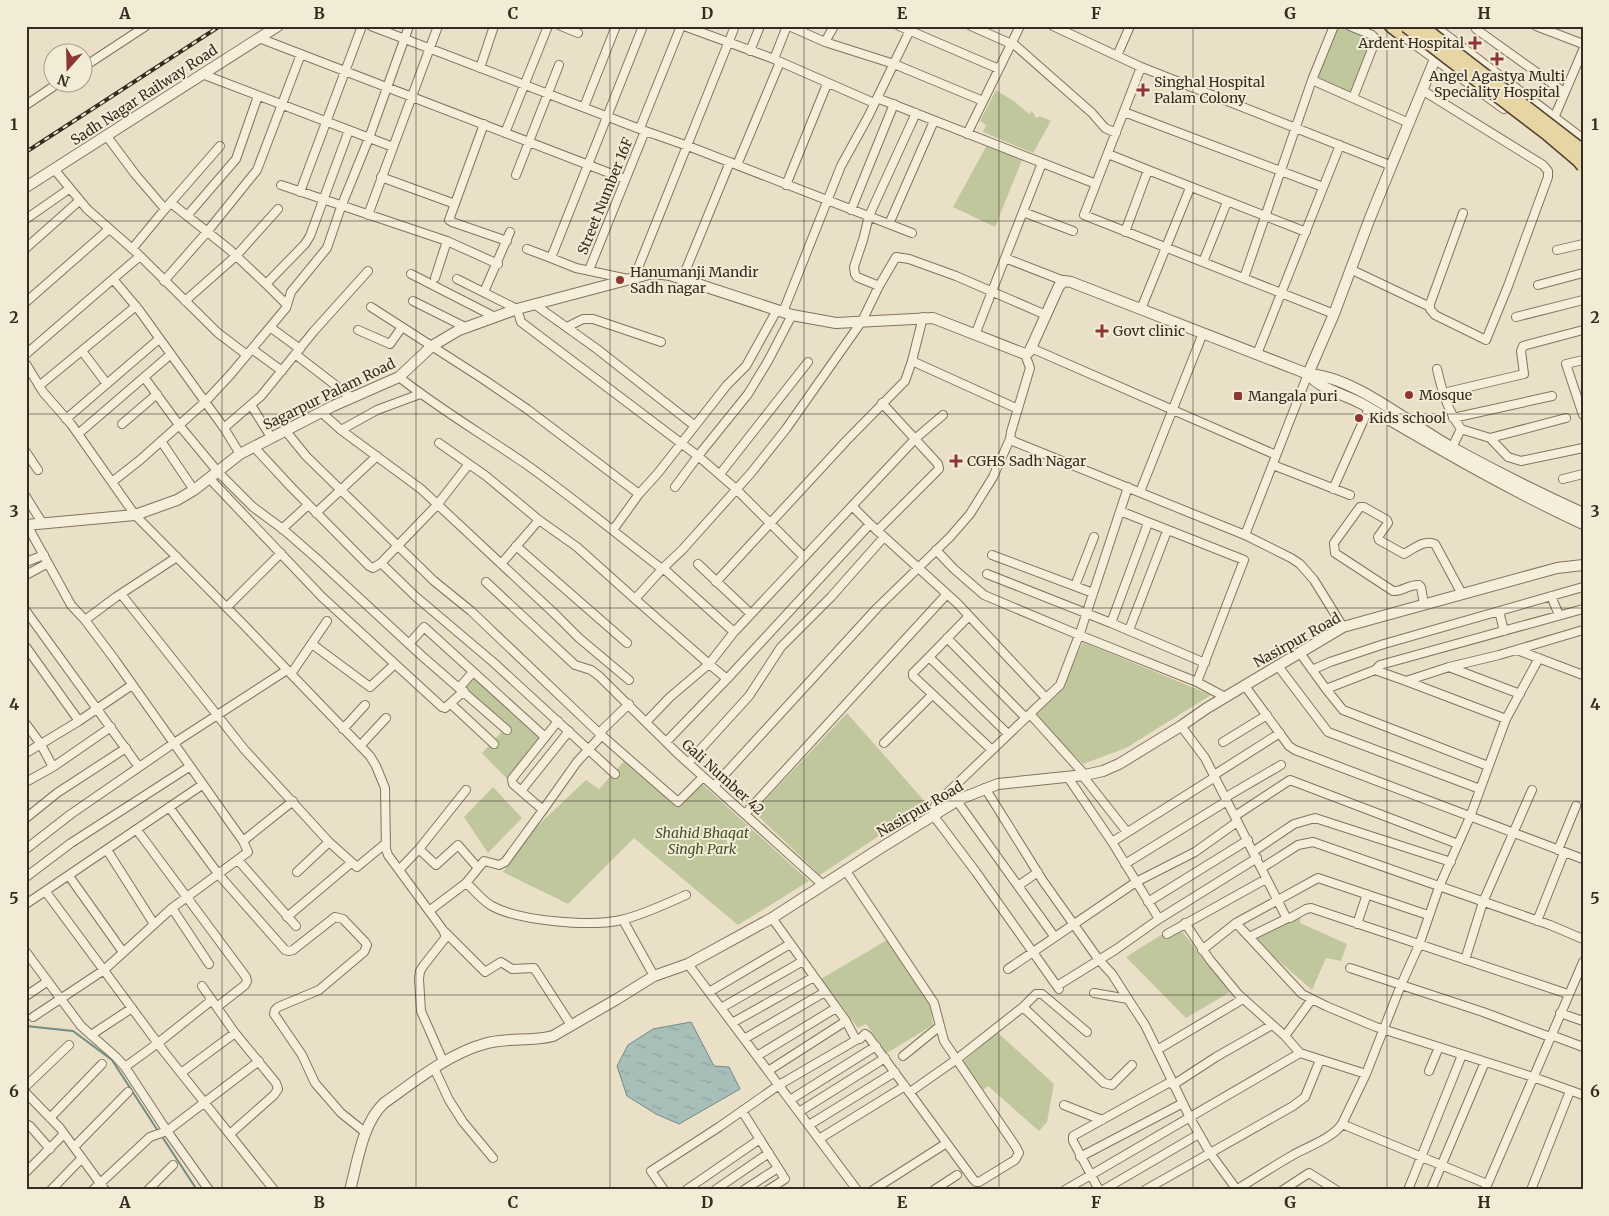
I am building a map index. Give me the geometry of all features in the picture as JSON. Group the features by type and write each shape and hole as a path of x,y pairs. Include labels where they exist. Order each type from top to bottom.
{"main road":[{"path":"1421,26 1583,151"},
{"path":"1398,28 1546,133 1583,166"}],"street":[{"path":"92,61 146,26"},
{"name":"Sadh Nagar Railway Road","path":"26,187 278,26"},
{"path":"300,192 362,26"},
{"path":"370,26 912,233"},
{"path":"112,482 205,402 270,327 287,305 291,292 327,248 409,26"},
{"path":"368,215 438,26"},
{"path":"480,68 494,26"},
{"path":"506,133 548,26"},
{"path":"561,26 578,33"},
{"path":"584,107 616,26"},
{"path":"551,258 644,26"},
{"path":"683,26 777,61 827,84 875,100 894,104 1096,184"},
{"name":"Street Number 16F","path":"589,270 683,26"},
{"path":"527,249 568,266 632,278 688,146 735,26"},
{"path":"750,51 760,26"},
{"path":"682,279 734,164 777,61 788,26 825,42 894,64 983,101"},
{"path":"825,42 834,26"},
{"path":"899,26 911,28 999,69"},
{"path":"971,26 1016,46 1092,112 1105,128 1116,133"},
{"path":"967,134 1020,26"},
{"path":"1053,26 1141,67 1392,166"},
{"path":"1117,56 1130,26"},
{"path":"1244,278 1312,80 1334,26"},
{"path":"1350,26 1372,35 1376,39 1353,98"},
{"path":"1434,26 1583,140"},
{"path":"1536,26 1583,44"},
{"path":"675,487 748,394 784,313 841,166 911,28"},
{"path":"1398,28 1435,58 1543,137 1583,172"},
{"path":"1476,29 1564,92"},
{"path":"1245,535 1422,90 1435,58 1447,37"},
{"path":"259,38 625,179"},
{"path":"1554,118 1564,92 1580,65 1583,50"},
{"path":"164,281 257,170 301,54"},
{"path":"516,175 559,65"},
{"path":"1141,67 1084,215 1334,314"},
{"path":"202,74 393,147"},
{"path":"1312,80 1409,123"},
{"path":"786,185 827,84"},
{"path":"1422,90 1543,165 1548,174 1487,339 1481,339 1435,315 1431,311 1430,304 1464,213"},
{"path":"26,105 45,92"},
{"path":"188,216 236,159 258,96"},
{"path":"851,210 894,104"},
{"path":"1124,112 1324,187"},
{"path":"879,286 860,280 857,277 854,272 856,262 869,216 916,114"},
{"path":"889,224 934,121"},
{"path":"484,124 450,222 507,241"},
{"path":"266,284 305,244 310,236 349,130"},
{"path":"106,135 136,174 168,206 188,216 236,256 287,305"},
{"path":"1258,354 1340,145"},
{"path":"132,249 220,146"},
{"path":"1108,154 1190,188 1306,232"},
{"path":"975,335 1042,163"},
{"path":"54,169 79,201 108,230 140,256 218,334 282,370"},
{"path":"1125,232 1148,170"},
{"path":"381,177 455,204"},
{"path":"281,185 447,241 498,264"},
{"path":"1141,309 1190,188"},
{"path":"26,219 69,189"},
{"path":"26,248 79,201"},
{"path":"1203,262 1227,202"},
{"path":"186,301 236,256 278,209"},
{"path":"1023,212 1072,231"},
{"path":"26,302 108,230"},
{"path":"484,292 498,264 510,232"},
{"path":"435,278 447,241"},
{"path":"1557,250 1583,244"},
{"path":"26,354 140,256"},
{"path":"635,599 766,456 817,388 862,321 891,263 896,257 956,276 1046,315"},
{"path":"1005,258 1064,281 1076,283 1308,374 1327,376 1370,396 1450,451"},
{"path":"1350,270 1426,305 1430,304"},
{"path":"224,428 261,396 368,271"},
{"name":"Sagarpur Palam Road","path":"27,525 135,515 177,500 194,490 240,454 254,446 321,412 399,377 432,346 458,330 534,304 653,273 670,275 784,313 829,322 933,318 975,335 1025,351"},
{"path":"1538,285 1583,273"},
{"path":"411,274 495,317"},
{"path":"113,279 136,306 171,354 224,428 240,454"},
{"path":"457,279 517,309 521,322 681,442 720,474 804,558"},
{"path":"714,786 877,608 950,537 975,507 993,477 1010,439 1030,368 1025,351 1046,315 1059,286 1064,281"},
{"path":"1516,317 1583,300"},
{"path":"413,301 467,328"},
{"path":"534,304 597,349 695,426"},
{"path":"39,386 136,306"},
{"path":"371,307 527,409 639,494"},
{"path":"613,530 639,494 658,473 727,385 746,366 784,313"},
{"path":"716,582 904,381 912,360 923,318"},
{"path":"567,327 583,319 593,319 661,342"},
{"path":"358,330 390,344 402,326"},
{"path":"270,327 352,398"},
{"path":"1443,392 1524,374 1521,351 1523,346 1583,330"},
{"path":"1140,492 1203,333"},
{"path":"66,419 159,339"},
{"path":"82,351 107,384"},
{"path":"1025,351 1173,408 1276,454"},
{"path":"78,434 171,354"},
{"path":"912,360 1018,409"},
{"path":"1583,360 1566,364 1579,390 1583,415"},
{"path":"720,474 808,362"},
{"path":"26,364 39,386 78,434 135,515 227,607 360,746 376,766 385,788 388,855 443,930 485,972 501,962 512,969 534,968 571,1026"},
{"path":"1437,369 1453,418 1462,430 1490,438 1508,457 1521,461 1583,448"},
{"path":"1308,374 1319,384 1369,408 1526,491 1583,524"},
{"path":"144,377 179,425 218,472 253,507 316,558 409,644 508,730"},
{"path":"399,377 420,394 525,464 663,568 734,632"},
{"path":"122,424 157,394"},
{"path":"341,430 377,410 420,394"},
{"path":"1453,418 1552,396"},
{"path":"877,531 939,469 938,464 916,438 882,403"},
{"path":"251,405 271,437"},
{"path":"1333,489 1369,408"},
{"path":"321,412 341,430 421,489 579,638 629,680"},
{"path":"647,721 670,697 709,664 734,632 852,506 916,438 943,415"},
{"path":"1490,438 1566,418"},
{"path":"285,430 306,456 434,581 471,611 600,734 678,802 703,777"},
{"path":"1450,451 1462,430"},
{"path":"1010,439 1245,535 1291,558 1300,564 1314,580 1343,627"},
{"path":"161,441 194,490"},
{"path":"439,443 486,476 539,520 577,547 727,679"},
{"path":"254,446 308,505 373,568 382,563 436,505 469,464"},
{"path":"26,452 38,470"},
{"path":"316,513 377,456"},
{"path":"1273,465 1350,496"},
{"path":"1563,479 1582,476"},
{"path":"209,478 322,597 442,707 445,708 451,704 473,672"},
{"path":"1128,487 1087,612 1060,685 939,801 935,806 933,815 1058,988 1255,854 1294,824 1315,818 1451,862"},
{"path":"1526,491 1583,513"},
{"path":"26,497 43,524"},
{"path":"282,529 308,505"},
{"path":"852,506 947,594 1046,698"},
{"path":"1424,604 1421,587 1418,585 1412,584 1398,592 1393,591 1335,553 1334,544 1360,507 1364,507 1387,520 1386,527 1378,537 1379,540 1404,554 1425,542 1430,541 1435,544 1462,594"},
{"path":"1120,511 1244,560 1197,682"},
{"path":"501,564 539,520"},
{"path":"1111,623 1148,523"},
{"path":"666,742 870,524"},
{"path":"27,525 71,604 85,620 174,743 189,767 243,841 248,852 172,908 104,970 33,1017"},
{"path":"1129,630 1167,531"},
{"path":"688,762 749,696 781,647 831,597 884,537"},
{"path":"1075,586 1094,537"},
{"path":"516,546 627,643"},
{"path":"936,550 954,569 984,595 1197,682 1225,697"},
{"path":"227,607 281,554"},
{"path":"992,554 1093,593"},
{"path":"26,562 44,555"},
{"path":"85,620 177,557"},
{"path":"26,575 48,563"},
{"path":"382,563 416,596 558,720 614,774"},
{"path":"698,564 751,614"},
{"name":"Nasirpur Road","path":"350,1190 371,1118 384,1103 444,1061 484,1044 553,1036 654,976 688,964 772,918 933,815 985,788 998,784 1083,775 1103,771 1119,764 1225,697 1343,627 1557,568 1583,565"},
{"path":"987,574 1087,612 1204,663"},
{"name":"Gali Number 42","path":"486,582 576,665 594,672 610,686 703,777 823,884"},
{"path":"1312,670 1354,653 1583,587"},
{"path":"121,594 244,749 329,842 351,863 357,867 360,866 386,843"},
{"path":"745,814 947,594"},
{"path":"1551,596 1559,615"},
{"path":"1326,689 1375,670 1380,665 1583,608"},
{"path":"26,610 139,767"},
{"path":"1499,611 1504,631"},
{"path":"969,616 928,656 912,675 992,750"},
{"path":"26,849 71,814 174,743 289,672 312,644 327,621"},
{"path":"409,644 424,627 545,737"},
{"path":"1406,681 1449,667 1517,650 1583,630"},
{"path":"947,638 1028,716 1083,775 1128,832"},
{"path":"312,644 370,687 395,664"},
{"path":"26,647 79,721"},
{"path":"1517,650 1583,675"},
{"path":"1300,653 1340,708 1488,766"},
{"path":"928,656 1008,734"},
{"path":"985,788 1038,872 1098,960 1112,974 1145,1026 1190,1118 1210,1153 1237,1190 1291,1156 1320,1141 1342,1124 1366,1074 1419,945 1428,914 1470,817 1506,719 1539,658"},
{"path":"1278,666 1328,732 1480,789"},
{"path":"1449,667 1520,694"},
{"path":"1375,670 1506,719"},
{"path":"26,753 79,721 132,685"},
{"path":"1244,686 1289,746 1295,750 1583,859"},
{"path":"884,743 932,695"},
{"path":"451,704 494,744"},
{"path":"429,911 466,883 486,861 499,865 506,862 577,762 600,734 629,704"},
{"path":"343,728 365,705"},
{"path":"1223,742 1266,715"},
{"path":"360,746 386,718"},
{"path":"543,810 511,782 558,720"},
{"path":"26,725 41,744 52,767"},
{"path":"1181,726 1205,758 1266,879 1288,918"},
{"path":"26,782 52,767 111,727"},
{"path":"521,791 569,731"},
{"path":"1112,842 1280,733"},
{"path":"26,818 57,793 126,748"},
{"path":"1125,864 1281,765"},
{"path":"26,877 71,843 189,767"},
{"path":"1067,776 1112,842 1159,919"},
{"path":"1008,968 1136,882 1195,852 1236,819 1290,780 1458,844"},
{"path":"26,904 202,785"},
{"path":"399,870 419,849 466,790"},
{"path":"1465,960 1483,902 1532,790"},
{"path":"243,841 293,801"},
{"path":"957,801 1054,936"},
{"path":"1537,921 1576,806"},
{"path":"169,808 218,875 284,950 293,950 336,917 343,919 365,942 367,946 364,952 324,987 278,1008 274,1014 302,1055 314,1083 340,1113 366,1133"},
{"path":"125,1067 247,981 188,897 137,830"},
{"path":"1148,902 1248,840"},
{"path":"296,872 329,842"},
{"path":"1262,868 1298,846 1313,842 1583,939"},
{"path":"419,849 436,865 458,845 478,868"},
{"path":"107,850 154,924"},
{"path":"238,860 296,926"},
{"path":"287,917 351,863"},
{"path":"664,1190 651,1171 779,1086 866,1034 976,1182 979,1182 1014,1160 1019,1153 944,1041 934,1003 928,993 846,871"},
{"path":"1018,886 1038,872"},
{"path":"69,876 123,952"},
{"path":"1202,950 1236,923 1318,878 1428,914"},
{"path":"1166,934 1266,879"},
{"path":"466,883 490,905 515,915 567,923 623,920 686,895"},
{"path":"46,892 158,1043 274,1190"},
{"path":"1357,924 1367,894"},
{"path":"172,908 209,964"},
{"path":"1249,937 1311,908 1568,994"},
{"path":"772,918 846,1021 855,1038 858,1039"},
{"path":"623,920 654,976"},
{"path":"1185,923 1202,950 1242,999 1285,1036 1300,1054 1366,1074"},
{"path":"1236,923 1302,994 1326,1006 1384,1029 1583,1095"},
{"path":"443,930 446,937 424,964 420,971 419,979 421,1011 444,1061"},
{"path":"709,992 790,944"},
{"path":"26,952 81,1026 125,1067 165,1132 209,1190"},
{"path":"721,1008 802,961"},
{"path":"1342,1124 1441,1165 1486,1187 1583,962"},
{"path":"688,964 857,1190"},
{"path":"1350,968 1583,1047"},
{"path":"732,1023 814,976"},
{"path":"26,996 48,981"},
{"path":"202,986 235,1033 276,1083 278,1089 274,1095 230,1134"},
{"path":"744,1039 825,992"},
{"path":"1094,993 1128,999"},
{"path":"819,1139 957,1059 1023,1007 1036,994 1042,994 1087,1032"},
{"path":"1157,1050 1242,999"},
{"path":"1285,1036 1312,999"},
{"path":"1023,1007 1104,1083 1112,1085 1132,1065"},
{"path":"91,1035 132,1008"},
{"path":"757,1056 836,1008"},
{"path":"1560,1013 1583,1021"},
{"path":"768,1071 846,1021"},
{"path":"1099,1190 1080,1157 1072,1138 1272,1025"},
{"path":"904,1056 940,1026"},
{"path":"182,1073 235,1033"},
{"path":"26,1086 69,1045"},
{"path":"790,1100 876,1046"},
{"path":"1428,1072 1439,1047"},
{"path":"1065,1190 1300,1054"},
{"path":"1408,1190 1462,1055"},
{"path":"799,1112 885,1058"},
{"path":"1145,1190 1293,1106 1305,1097 1320,1060"},
{"path":"93,1190 103,1186 153,1135 165,1132 259,1061"},
{"path":"1431,1190 1485,1062"},
{"path":"50,1118 102,1064"},
{"path":"434,1068 449,1100 463,1122 494,1158"},
{"path":"809,1125 895,1072"},
{"path":"1531,1190 1570,1091"},
{"path":"74,1147 128,1092"},
{"path":"26,1093 64,1134 103,1186"},
{"path":"1080,1157 1183,1103"},
{"path":"1064,1105 1102,1120"},
{"path":"742,1111 785,1179 768,1190"},
{"path":"26,1124 30,1126 50,1149"},
{"path":"26,1172 64,1134"},
{"path":"1103,1190 1199,1134"},
{"path":"686,1190 760,1139"},
{"path":"873,1190 942,1146"},
{"path":"715,1190 768,1153"},
{"path":"50,1190 82,1158"},
{"path":"148,1190 173,1165"},
{"path":"744,1190 778,1168"},
{"path":"1283,1190 1310,1173 1336,1190"},
{"path":"934,1190 957,1175"}],"green space":[{"path":"1337,26 1374,39 1352,96 1315,80"},
{"path":"996,90 1029,114 1032,111 1036,118 1040,116 1051,121 1033,153 983,132 986,125 980,121"},
{"path":"987,145 1022,160 995,227 953,207"},
{"path":"1083,642 1211,695 1126,748 1083,764 1034,715 1062,687"},
{"path":"473,673 542,739 508,780 482,753 507,726 461,688"},
{"name":"Shahid Bhagat Singh Park","path":"847,713 927,804 820,875 754,812"},
{"name":"Shahid Bhagat Singh Park","path":"625,760 677,807 700,782 809,881 738,925 634,838 568,904 503,872 532,831 586,780 599,789"},
{"path":"493,787 522,818 488,853 464,817"},
{"path":"1301,914 1300,923 1347,944 1341,961 1326,958 1312,990 1253,938"},
{"path":"1177,925 1230,992 1186,1018 1126,957"},
{"path":"887,940 930,1004 933,1025 887,1053 866,1024 858,1028 821,979"},
{"path":"997,1032 1054,1084 1047,1122 1039,1131 988,1086 983,1090 963,1062"}],"water":[{"path":"691,1022 714,1066 729,1067 740,1089 679,1124 656,1114 627,1096 617,1066 628,1045 653,1029"}],"waterway":[{"path":"26,1026 73,1031 112,1060 158,1131"},
{"path":"161,1135 197,1190"}],"railway":[{"path":"26,152 220,26"}],"place":[{"name":"Ardent Hospital","path":"1475,43"},
{"name":"Angel Agastya Multi Speciality Hospital","path":"1497,59"},
{"name":"Singhal Hospital Palam Colony","path":"1143,90"},
{"name":"Hanumanji Mandir Sadh nagar","path":"620,280"},
{"name":"Govt clinic","path":"1102,331"},
{"name":"Mosque","path":"1409,395"},
{"name":"Mangala puri","path":"1238,396"},
{"name":"Kids school","path":"1359,418"},
{"name":"CGHS Sadh Nagar","path":"956,461"}]}
